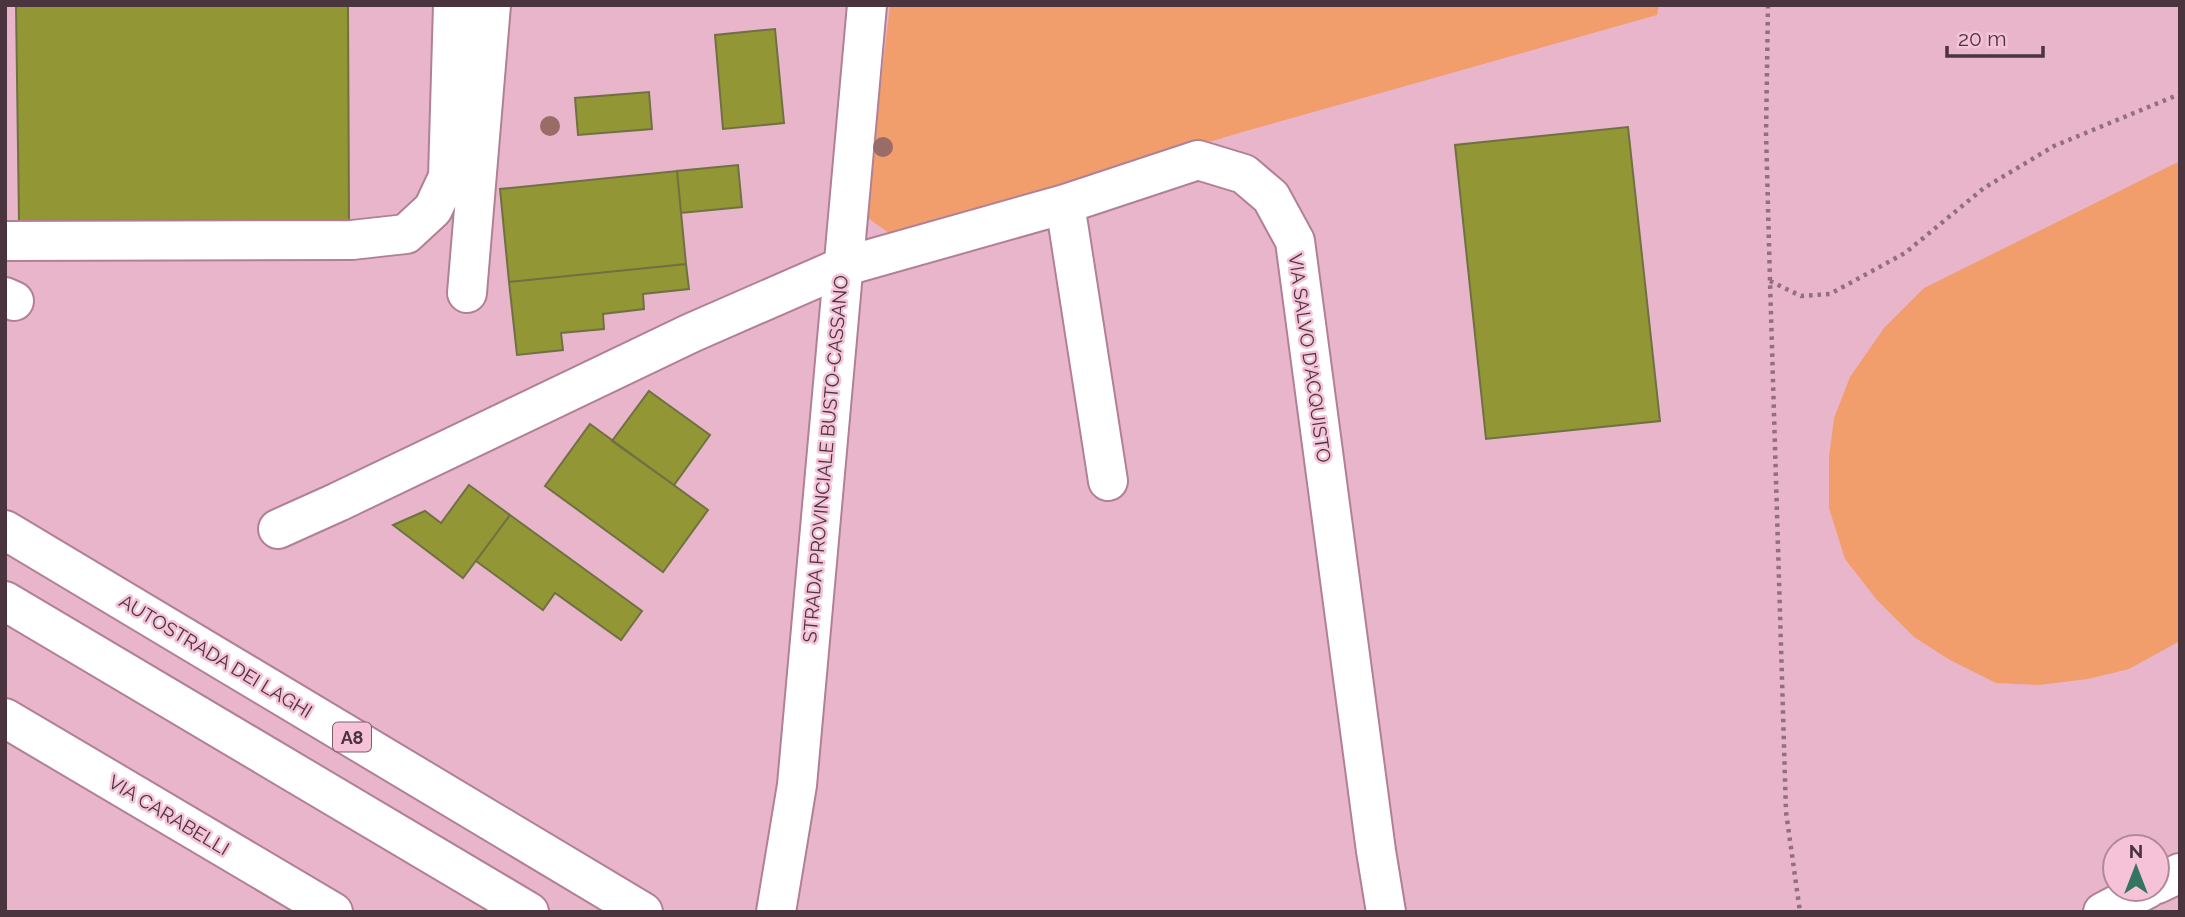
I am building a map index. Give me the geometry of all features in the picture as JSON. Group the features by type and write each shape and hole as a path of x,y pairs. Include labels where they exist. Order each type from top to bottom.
{"main road":[{"path":"5,241 352,240 406,234 433,209 448,177 453,5"},
{"path":"467,293 491,5"},
{"name":"STRADA PROVINCIALE BUSTO-CASSANO","path":"776,912 797,785 867,5"},
{"name":"VIA SALVO D'ACQUISTO","path":"278,529 691,333 842,267 1065,204 1198,160 1244,174 1271,197 1295,241 1386,912"},
{"path":"1065,204 1108,481"},
{"path":"5,504 60,563"},
{"name":"AUTOSTRADA DEI LAGHI","path":"5,530 643,912"},
{"path":"5,601 529,912"},
{"name":"VIA CARABELLI","path":"5,718 333,912"},
{"path":"2103,912 2120,903"}],"path":[{"path":"1768,5 1766,132 1786,812 1800,912"},
{"path":"1770,281 1801,296 1830,294 1905,254 1984,188 2054,146 2180,94"}],"shaded area":[{"path":"890,5 1659,5 1657,15 1246,131 893,236 865,216"},
{"path":"2180,161 2180,641 2129,669 2088,679 2039,685 1996,683 1950,660 1914,637 1877,600 1845,559 1829,508 1829,457 1834,418 1850,377 1884,328 1924,288"}],"building":[{"path":"16,5 348,5 349,220 19,221"},
{"path":"775,29 784,123 723,129 715,35"},
{"path":"649,92 652,129 578,135 575,98"},
{"path":"1628,127 1660,421 1486,439 1455,145"},
{"path":"738,165 742,207 681,213 677,171"},
{"path":"677,171 686,264 509,282 500,189"},
{"path":"686,264 689,289 643,294 644,309 603,314 604,329 561,333 563,350 517,355 509,282"},
{"path":"649,391 710,435 674,485 612,441"},
{"path":"590,424 708,510 663,572 545,486"},
{"path":"469,485 510,515 463,578 393,525 425,511 441,523"},
{"path":"510,515 642,611 621,640 555,593 543,610 476,561"}]}
